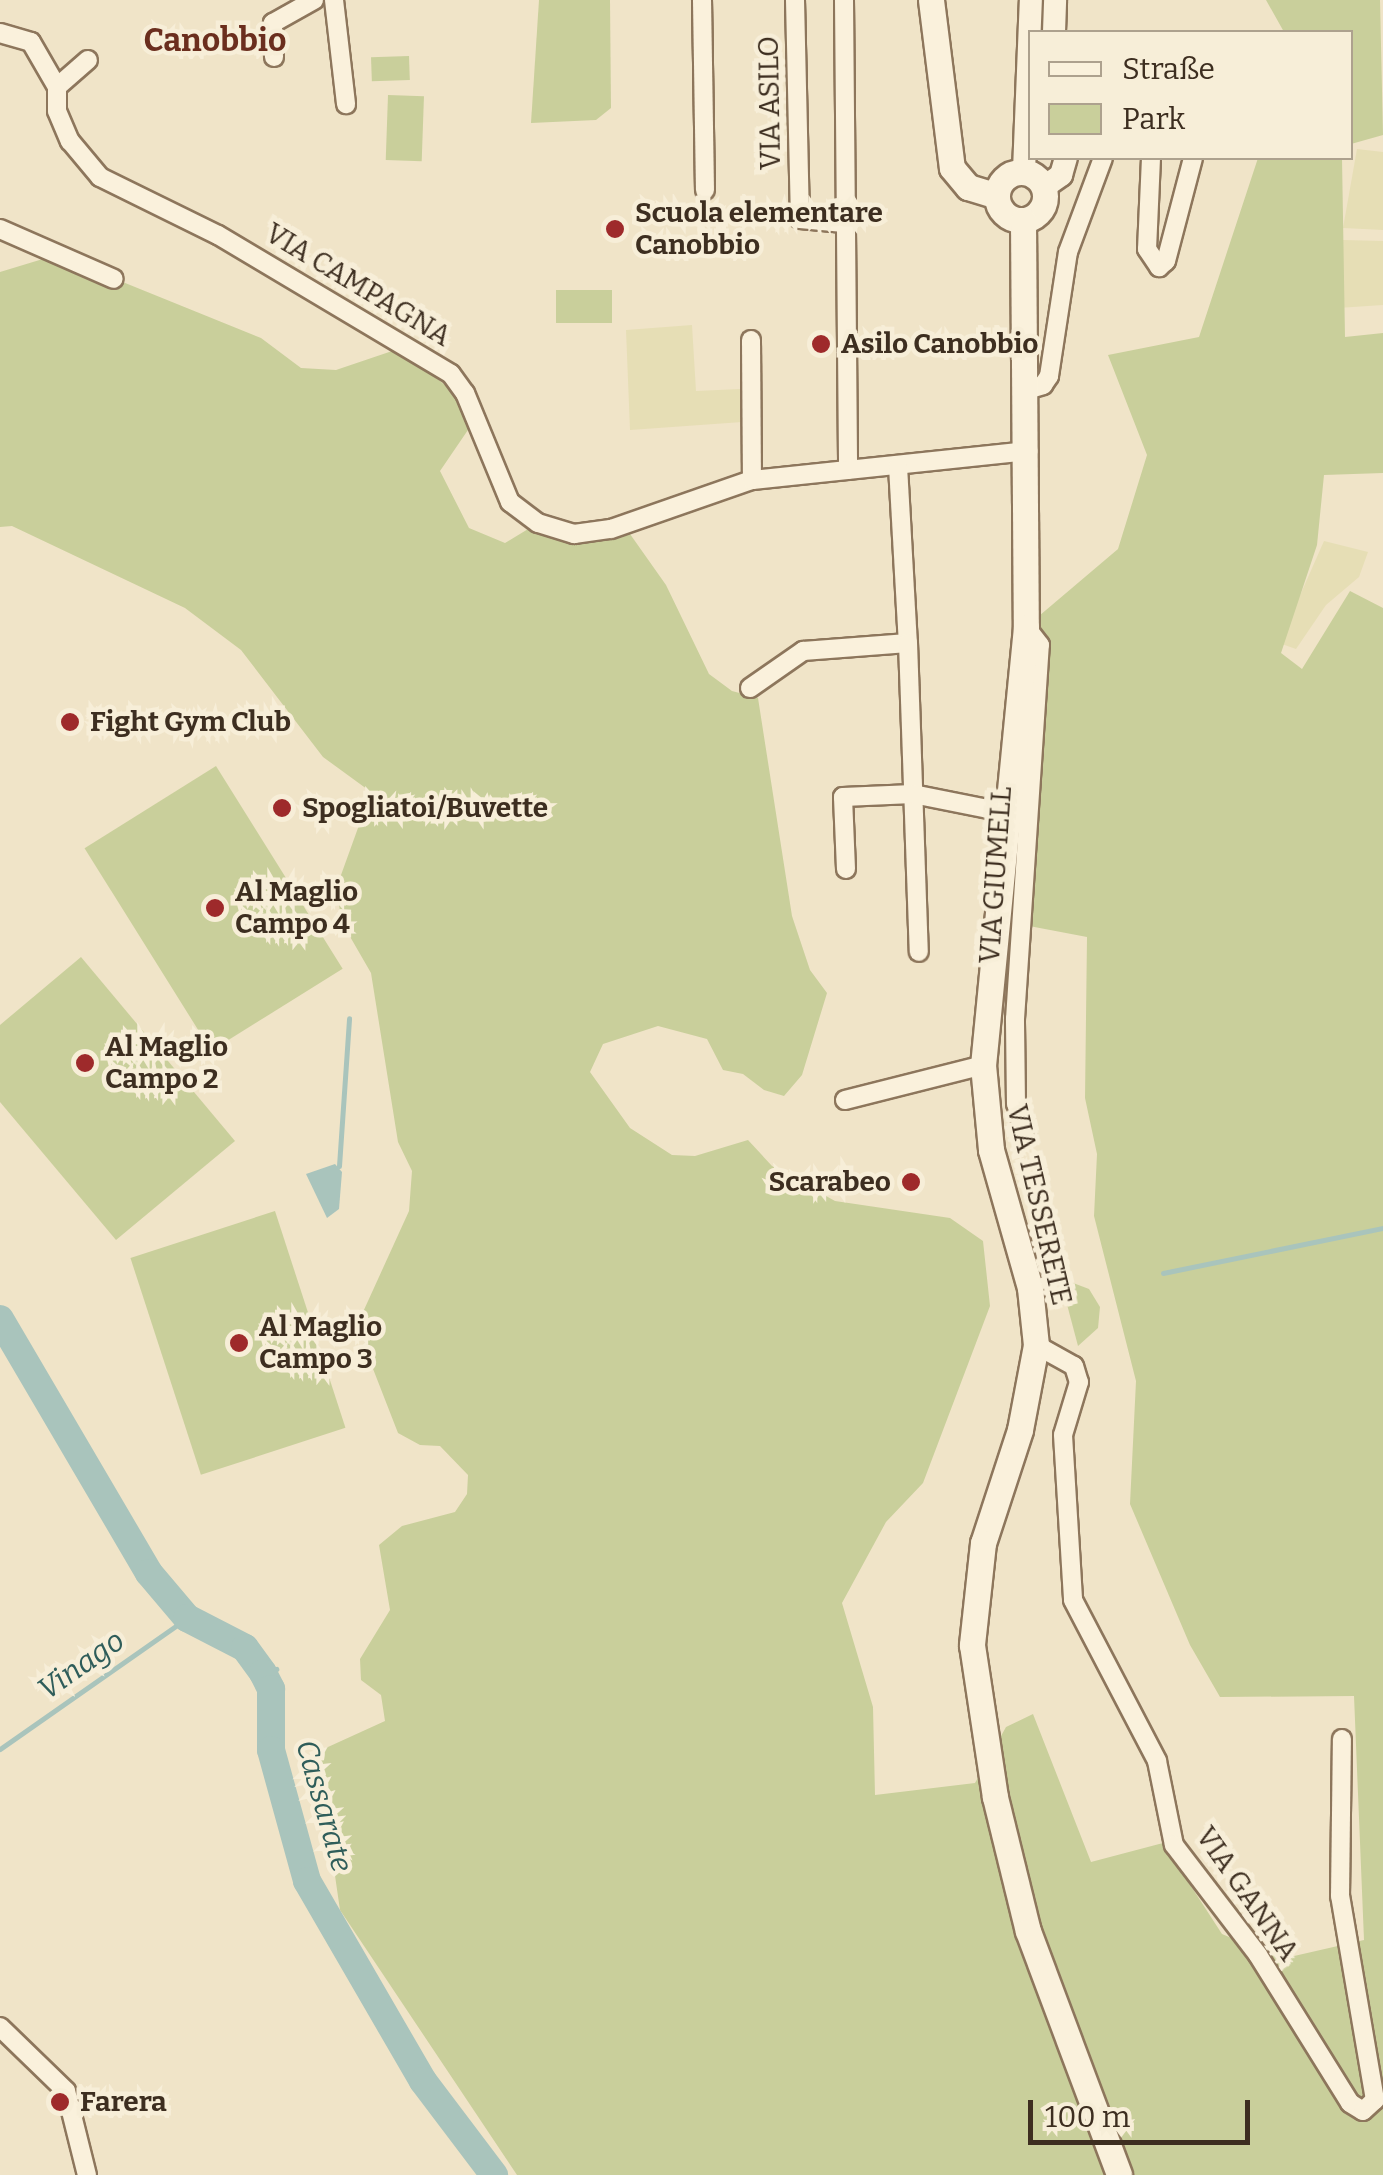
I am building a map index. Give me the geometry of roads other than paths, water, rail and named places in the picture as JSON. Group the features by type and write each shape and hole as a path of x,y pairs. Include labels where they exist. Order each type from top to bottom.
{"main road":[{"path":"931,0 952,168 964,184 997,196"},
{"path":"1007,176 1034,179 1042,209 1023,220 1002,210 997,196 1007,176"},
{"name":"VIA TESSERETE","path":"1023,220 1028,451 1026,627 983,1065 992,1150 1030,1288 1036,1345 1020,1430 983,1543 973,1657 995,1797 1028,1931 1119,2175"}],"street":[{"path":"274,58 272,23 314,0"},
{"path":"334,0 346,104"},
{"path":"702,0 706,190"},
{"name":"VIA ASILO","path":"795,0 800,219 844,222"},
{"path":"844,0 848,470"},
{"path":"1031,0 1032,30"},
{"path":"1054,30 1055,0"},
{"name":"VIA CAMPAGNA","path":"0,33 28,37 57,87 56,111 70,142 100,177 218,234 451,374 465,393 510,502 538,523 574,534 611,529 752,480 1028,451"},
{"path":"57,87 88,60"},
{"path":"1034,160 1034,179 1061,175 1065,160"},
{"path":"1027,390 1049,376 1068,252 1102,160"},
{"path":"1151,160 1147,250 1158,268 1166,260 1192,160"},
{"path":"0,229 114,278"},
{"path":"751,340 752,480"},
{"path":"898,466 919,952"},
{"name":"VIA GIUMELL","path":"1024,1133 1016,1104 1014,1020 1040,645 1026,627"},
{"path":"750,688 804,651 908,643"},
{"path":"846,869 844,797 914,794 1008,813"},
{"path":"844,1100 983,1065"},
{"name":"VIA GANNA","path":"1036,1345 1074,1366 1078,1382 1064,1434 1073,1600 1156,1761 1174,1845 1258,1955 1350,2103 1363,2111 1375,2100 1340,1896 1342,1739"},
{"path":"0,2027 66,2091 77,2113 87,2175"}],"water":[{"path":"335,1164 342,1172 339,1209 327,1218 306,1174"}],"waterway":[{"path":"339,1166 349,1018"},
{"path":"1163,1273 1383,1228"},
{"name":"Cassarate","path":"0,1319 149,1573 187,1618 245,1648 263,1673 271,1689 271,1750 307,1881 423,2081 494,2175"},
{"name":"Vinago","path":"0,1749 187,1618"},
{"path":"263,1673 276,1669"}],"place":[{"name":"Scuola elementare Canobbio","path":"615,229"},
{"name":"Asilo Canobbio","path":"821,344"},
{"name":"Fight Gym Club","path":"70,722"},
{"name":"Spogliatoi/Buvette","path":"282,808"},
{"name":"Al Maglio Campo 4","path":"215,908"},
{"name":"Al Maglio Campo 2","path":"85,1063"},
{"name":"Scarabeo","path":"911,1182"},
{"name":"Al Maglio Campo 3","path":"239,1343"},
{"name":"Farera","path":"60,2102"}],"district":[{"name":"Canobbio","path":"215,40"}]}
